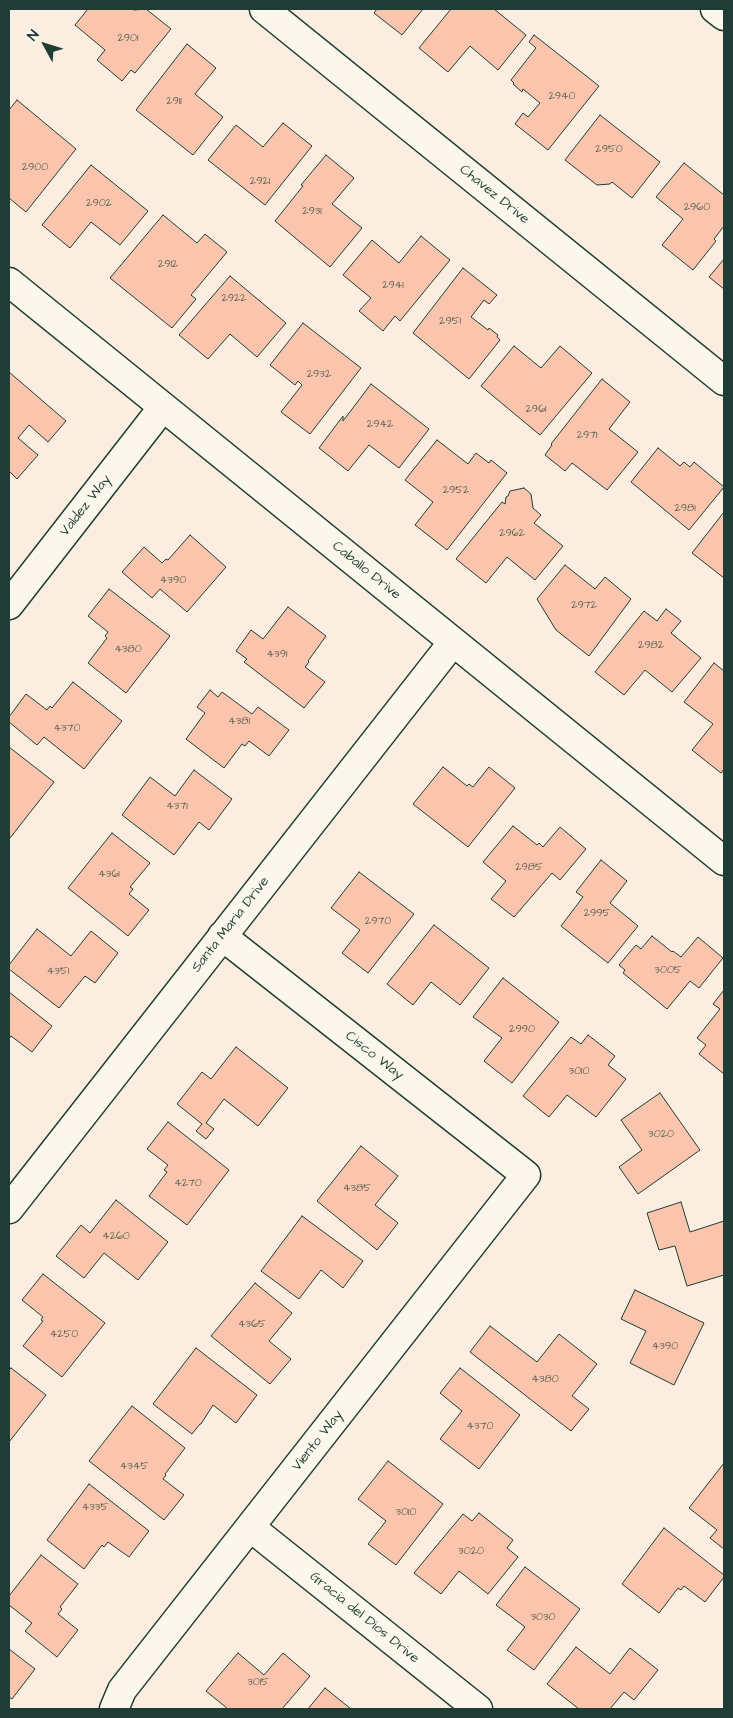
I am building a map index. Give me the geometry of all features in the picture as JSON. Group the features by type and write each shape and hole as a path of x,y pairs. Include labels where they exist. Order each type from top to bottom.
{"street":[{"name":"Chavez Drive","path":"264,9 724,381"},
{"path":"715,9 724,16"},
{"name":"Caballo Drive","path":"9,282 724,861"},
{"name":"Valdez Way","path":"9,605 163,407"},
{"name":"Santa Maria Drive","path":"9,1209 453,642"},
{"name":"Cisco Way","path":"222,936 526,1175"},
{"name":"Viento Way","path":"114,1709 122,1690 526,1175"},
{"name":"Gracia del Dios Drive","path":"250,1527 478,1709"}],"building":[{"path":"88,9 146,9 171,29 135,73 131,70 122,81 97,60 105,50 75,25"},
{"path":"377,9 423,9 402,35 374,13"},
{"path":"451,9 494,9 526,35 498,70 470,46 448,72 419,48"},
{"path":"534,35 599,86 548,150 515,124 523,113 528,117 540,103 523,89 522,92 511,80 536,48 529,42"},
{"path":"187,44 216,68 195,94 223,117 193,155 136,110"},
{"path":"17,100 76,149 26,212 9,198 9,110"},
{"path":"600,115 660,162 632,198 612,182 610,184 597,185 565,160"},
{"path":"283,123 312,146 265,205 208,160 236,125 263,147"},
{"path":"326,155 354,178 332,204 362,228 330,267 275,221"},
{"path":"684,163 724,195 724,226 714,239 716,241 693,270 662,245 683,219 656,197"},
{"path":"91,165 148,211 120,245 91,222 70,248 42,225"},
{"path":"163,215 197,243 205,234 227,252 191,295 196,299 172,328 110,278"},
{"path":"421,236 450,260 400,321 395,316 383,331 359,311 371,298 343,275 372,240 399,263"},
{"path":"724,259 724,289 709,277"},
{"path":"463,268 497,295 489,304 484,300 471,317 498,335 497,337 500,340 469,379 413,333"},
{"path":"230,276 286,323 257,357 230,334 208,359 179,335"},
{"path":"303,323 361,368 310,434 281,412 302,385 298,381 295,385 270,365"},
{"path":"514,346 541,368 560,346 592,373 540,435 481,386"},
{"path":"9,372 66,421 48,442 29,425 18,438 38,455 17,479 9,471"},
{"path":"602,379 630,402 609,429 638,452 607,490 572,463 565,471 545,455 551,444"},
{"path":"371,384 429,429 399,468 369,445 348,471 319,448 343,416 343,421"},
{"path":"437,440 468,464 476,453 489,463 491,460 507,473 447,550 415,525 433,502 405,480"},
{"path":"658,448 680,466 684,462 690,467 694,462 724,487 689,530 631,482"},
{"path":"524,488 531,494 533,508 541,515 534,523 563,546 535,580 507,557 486,583 456,559 502,502 505,504 506,497 510,491"},
{"path":"724,512 724,578 692,553"},
{"path":"190,535 226,567 187,612 160,589 152,598 122,572 144,547 162,563 166,559 168,560"},
{"path":"565,565 595,589 605,577 631,599 589,656 556,630 537,599"},
{"path":"109,589 170,636 126,693 88,663 107,638 105,636 108,632 88,616"},
{"path":"288,607 326,636 305,667 325,682 304,708 244,662 247,659 236,651 251,630 263,639"},
{"path":"666,609 681,621 671,633 701,658 672,692 645,670 624,695 595,672 644,611 657,621"},
{"path":"714,663 724,671 724,769 721,773 692,750 713,724 684,702"},
{"path":"73,682 122,721 84,769 44,737 37,745 9,722 9,717 26,694 47,710 50,706 52,708"},
{"path":"210,690 218,697 222,692 252,714 258,707 289,730 269,756 249,741 245,746 242,744 224,768 186,739 205,713 197,707"},
{"path":"9,747 54,782 10,838 9,837"},
{"path":"443,767 467,786 469,784 473,787 489,767 515,788 468,847 413,804"},
{"path":"194,770 232,799 209,830 199,822 174,855 122,815 150,777 175,796"},
{"path":"513,826 537,845 539,843 543,847 560,827 586,849 560,880 552,873 514,917 491,899 506,881 483,862"},
{"path":"112,833 150,863 130,887 133,889 129,894 149,910 128,936 68,888"},
{"path":"601,860 627,881 610,903 638,926 608,963 561,926 583,897 576,892"},
{"path":"359,872 414,914 368,973 342,953 360,930 331,908"},
{"path":"434,925 489,968 460,1005 431,982 413,1005 387,984"},
{"path":"37,929 71,956 91,931 118,953 95,983 85,976 59,1008 9,969 9,965"},
{"path":"652,936 681,957 698,937 723,958 699,988 690,981 667,1009 623,973 625,970 619,965 636,945 641,949"},
{"path":"503,978 559,1022 512,1083 484,1061 502,1038 473,1017"},
{"path":"724,990 724,1074 699,1054 706,1045 697,1038 720,1009 713,1004"},
{"path":"9,992 52,1026 32,1052 11,1036 9,1039"},
{"path":"588,1035 615,1056 608,1065 626,1079 596,1117 567,1095 549,1117 523,1096 571,1037 581,1044"},
{"path":"236,1047 288,1088 258,1126 224,1099 206,1123 214,1129 206,1139 196,1131 202,1124 177,1104 202,1072 211,1079"},
{"path":"660,1093 700,1150 638,1194 619,1167 642,1150 621,1120"},
{"path":"168,1122 229,1170 187,1225 149,1196 167,1172 164,1170 168,1165 147,1149"},
{"path":"361,1146 398,1176 375,1205 398,1223 377,1250 317,1201"},
{"path":"116,1200 168,1242 138,1280 104,1253 84,1278 56,1256 81,1225 90,1233"},
{"path":"681,1202 690,1232 724,1221 724,1275 687,1286 675,1246 659,1250 647,1213"},
{"path":"302,1216 363,1261 343,1288 321,1270 299,1299 261,1271"},
{"path":"43,1274 105,1323 62,1377 23,1346 43,1321 41,1320 43,1317 22,1300"},
{"path":"255,1283 292,1313 269,1341 291,1359 270,1384 211,1336"},
{"path":"635,1290 704,1323 674,1385 630,1363 646,1331 621,1319"},
{"path":"490,1326 537,1362 559,1334 597,1364 572,1396 589,1409 571,1431 470,1352"},
{"path":"196,1348 257,1395 236,1423 213,1405 192,1434 153,1404"},
{"path":"11,1368 46,1395 9,1442 9,1370"},
{"path":"460,1368 520,1415 479,1469 440,1439 462,1411 440,1393"},
{"path":"132,1406 185,1448 163,1479 184,1495 164,1520 89,1461"},
{"path":"388,1461 443,1504 396,1565 368,1544 386,1521 358,1499"},
{"path":"724,1463 724,1549 710,1538 717,1530 689,1508"},
{"path":"89,1484 149,1531 129,1557 108,1542 104,1547 102,1545 84,1569 47,1540"},
{"path":"479,1513 513,1540 507,1548 518,1557 488,1594 459,1571 441,1594 414,1573 463,1514 472,1521"},
{"path":"664,1528 724,1575 724,1577 705,1602 684,1586 681,1590 678,1588 659,1613 622,1584"},
{"path":"41,1555 78,1584 60,1607 62,1609 58,1614 78,1630 57,1657 25,1631 32,1623 9,1605 9,1596"},
{"path":"525,1567 580,1609 534,1670 507,1650 525,1627 496,1605"},
{"path":"576,1647 610,1674 630,1648 658,1670 634,1700 624,1692 610,1709 579,1709 547,1684"},
{"path":"9,1649 35,1669 12,1699 9,1697"},
{"path":"238,1653 264,1675 283,1653 310,1676 282,1709 228,1709 206,1691"},
{"path":"325,1688 351,1709 308,1709"}]}
